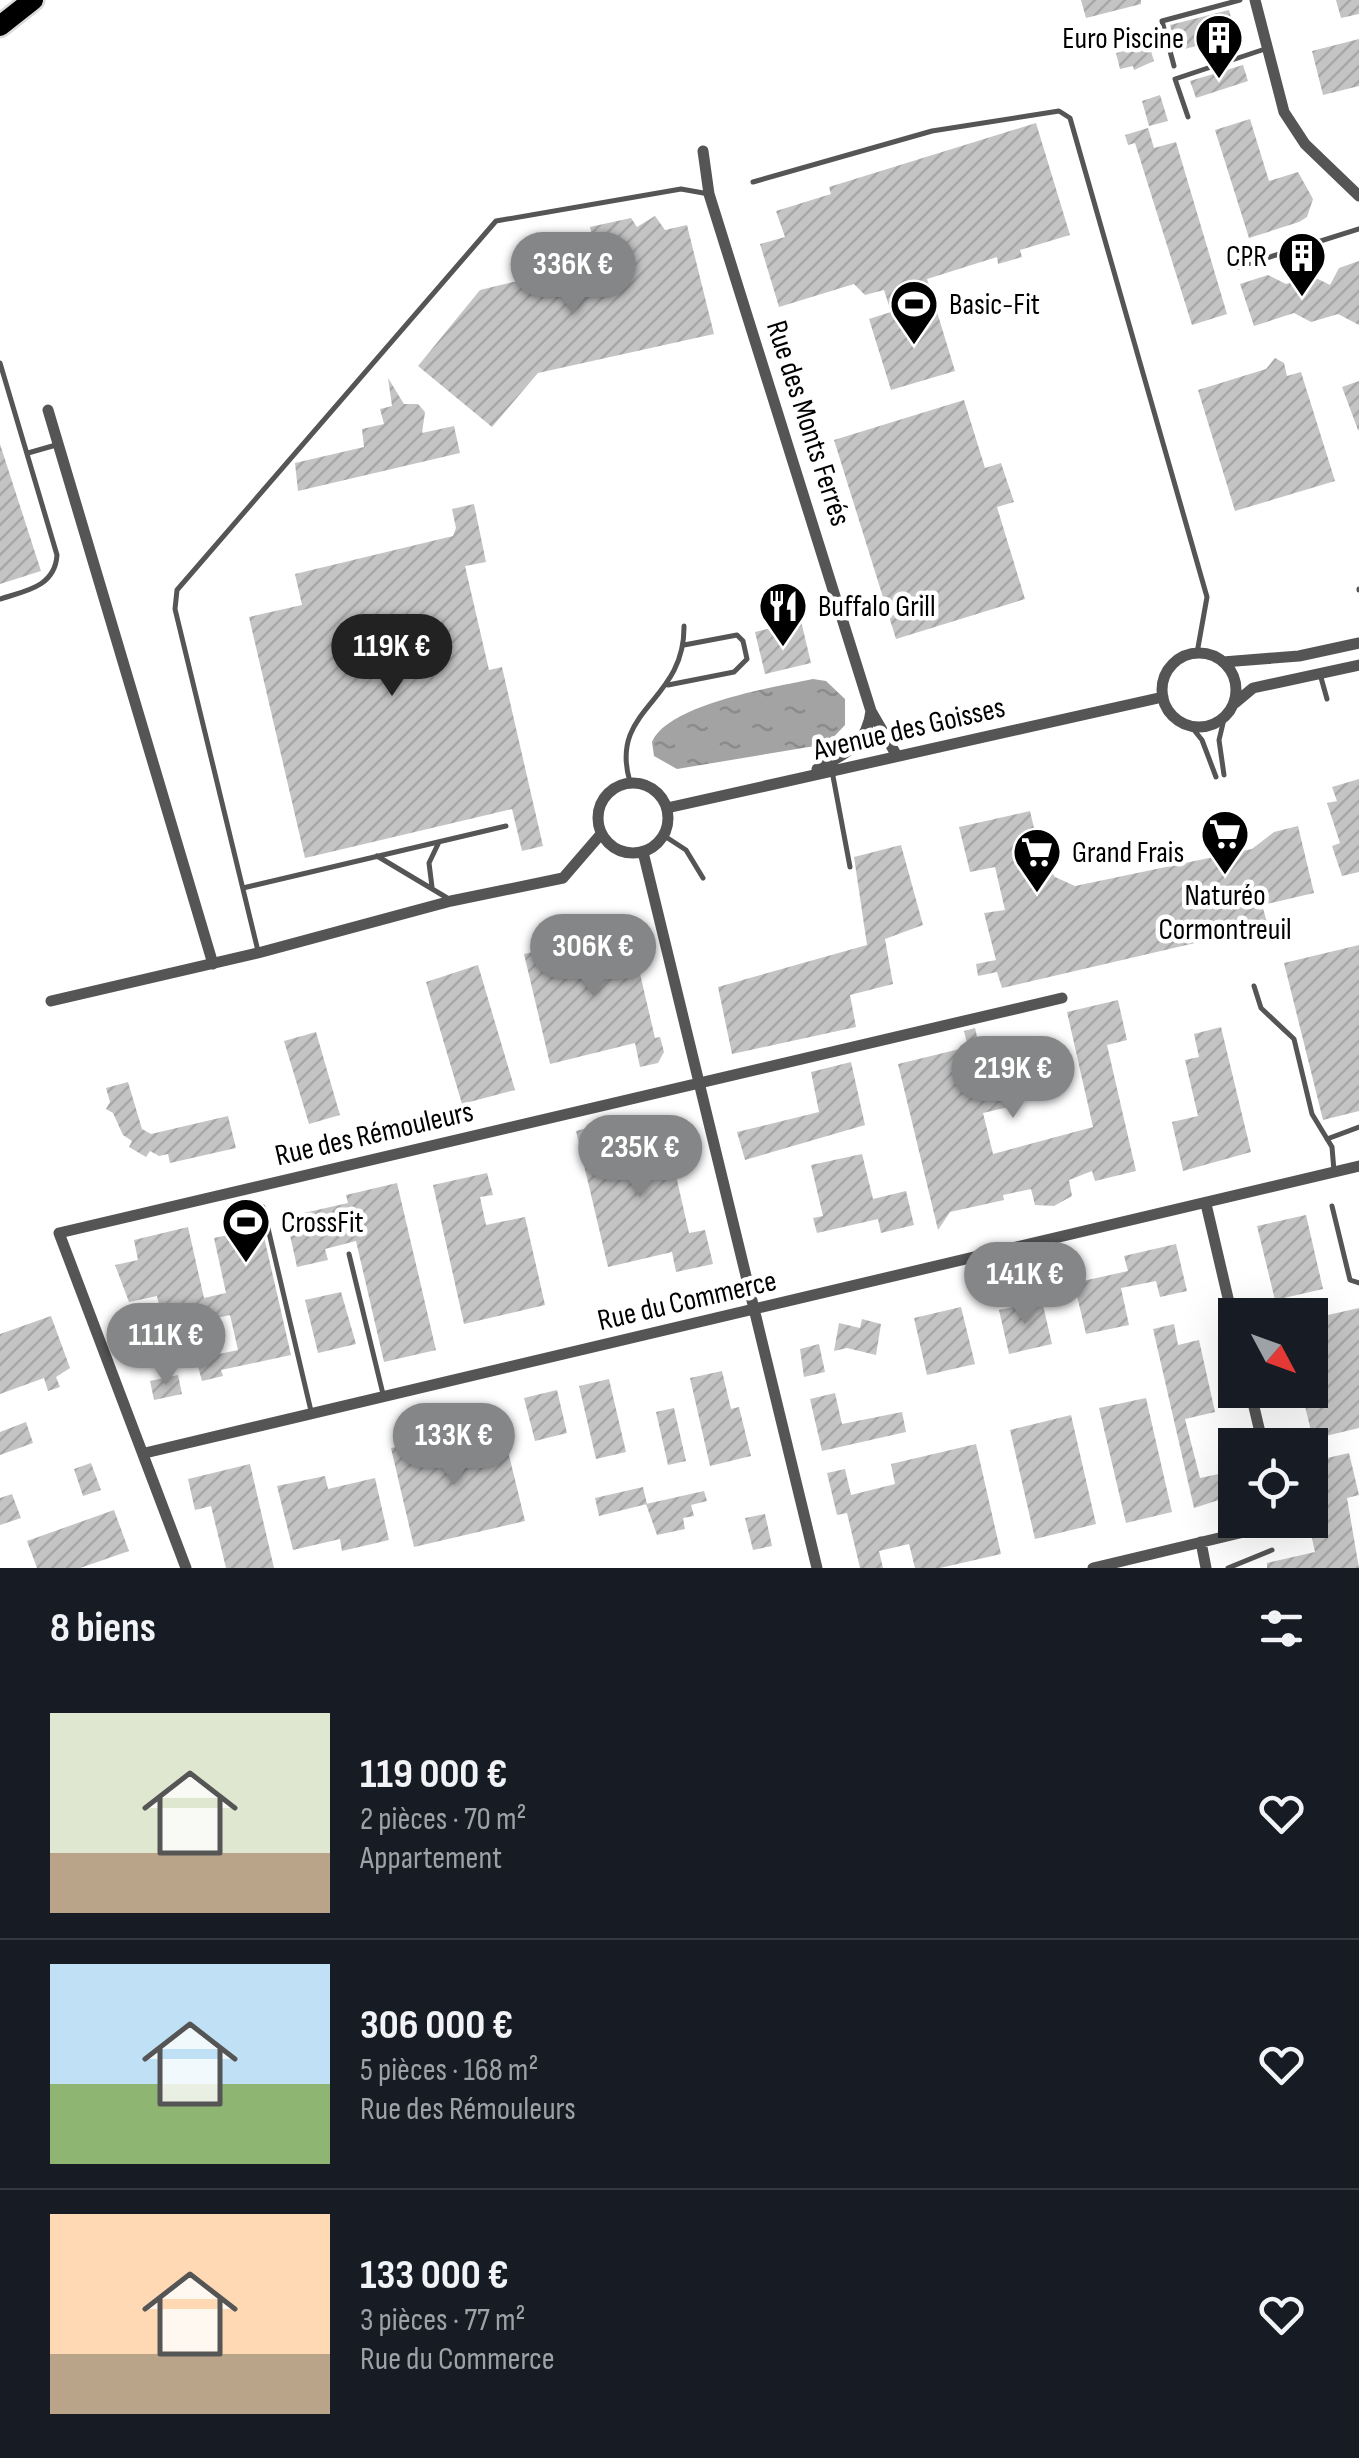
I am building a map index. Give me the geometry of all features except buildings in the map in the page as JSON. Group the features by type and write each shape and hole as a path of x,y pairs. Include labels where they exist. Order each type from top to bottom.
{"highway":[{"path":"0,26 33,0"}],"street":[{"path":"1255,0 1284,112 1305,144 1359,196"},
{"name":"Rue des Monts Ferrés","path":"703,151 708,194 870,711 898,756"},
{"path":"48,410 212,964"},
{"path":"1359,643 1300,656 1223,662 1196,653 1174,663 1166,673 1163,697 1172,715 1190,726 1209,725 1252,688 1359,664"},
{"path":"1223,662 1235,682 1229,711"},
{"name":"Avenue des Goisses","path":"667,808 1163,697"},
{"path":"802,778 857,745 868,732 870,711"},
{"path":"630,782 653,788 667,808 663,835 644,852 624,852 601,834 597,823 602,800 609,791 630,782"},
{"path":"50,1001 258,954 452,900 563,878 601,834"},
{"path":"644,852 817,1568"},
{"name":"Rue des Rémouleurs","path":"145,1453 59,1233 1062,998"},
{"name":"Rue du Commerce","path":"145,1453 1359,1166"},
{"path":"1206,1204 1228,1298"},
{"path":"145,1453 186,1568"},
{"path":"1093,1568 1218,1538"},
{"path":"1201,1542 1206,1568"}],"lane":[{"path":"1174,66 1162,21 1240,0"},
{"path":"1188,117 1175,79 1268,48"},
{"path":"753,182 932,131 1059,111 1070,118 1207,597 1196,653"},
{"path":"258,954 176,609 177,590 496,221 681,190 708,194"},
{"path":"1238,266 1359,229"},
{"path":"0,363 28,453 56,566 45,582 0,599"},
{"path":"28,453 58,444"},
{"path":"630,782 624,760 627,735 679,667 684,626"},
{"path":"665,686 734,672 747,659 743,641 737,635 684,645"},
{"path":"1320,674 1327,699"},
{"path":"1190,726 1202,740 1220,776 1219,740 1229,711"},
{"path":"832,771 850,866"},
{"path":"243,888 506,826"},
{"path":"663,835 686,850 703,878"},
{"path":"434,890 428,871 439,842"},
{"path":"377,856 452,900"},
{"path":"1254,986 1261,1008 1294,1039 1312,1114 1327,1138 1334,1174"},
{"path":"1327,1138 1359,1128"},
{"path":"1332,1206 1350,1280 1359,1283"},
{"path":"263,1207 312,1414"},
{"path":"349,1254 384,1397"},
{"path":"1228,1568 1272,1550"}],"water":[{"path":"813,679 826,681 845,699 845,725 827,744 677,769 654,756 652,742 679,717 724,699"}],"place":[{"name":"Euro Piscine","path":"1219,80"},
{"name":"CPR","path":"1302,298"},
{"name":"Basic-Fit","path":"914,346"},
{"name":"Buffalo Grill","path":"783,648"},
{"name":"Naturéo Cormontreuil","path":"1225,876"},
{"name":"Grand Frais","path":"1037,894"},
{"name":"CrossFit","path":"246,1264"}]}
